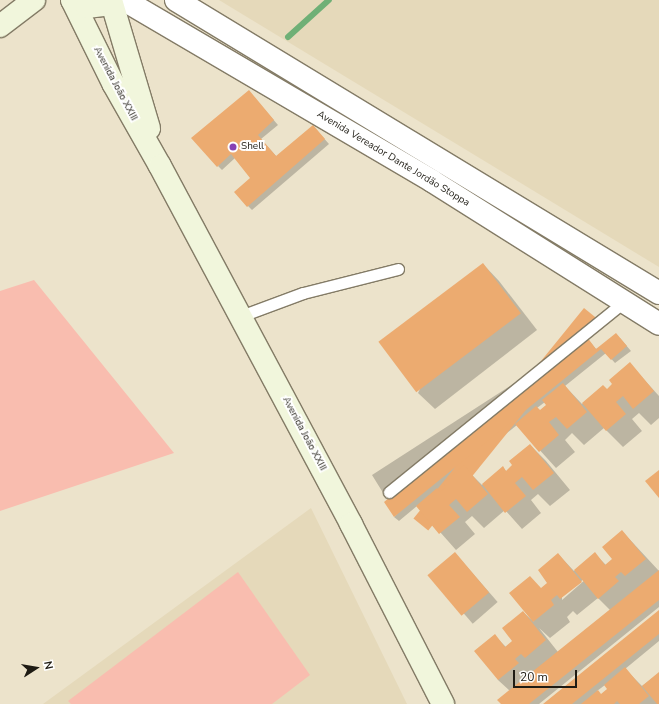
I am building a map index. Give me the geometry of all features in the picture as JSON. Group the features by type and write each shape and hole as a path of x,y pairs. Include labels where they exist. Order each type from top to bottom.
{"main road":[{"path":"0,26 34,0"},
{"path":"72,0 87,7 103,5 110,0"},
{"name":"Avenida João XXIII","path":"72,0 113,83 160,166 241,316 444,704"},
{"name":"Avenida João XXIII","path":"110,0 160,166"}],"street":[{"name":"Avenida Vereador Dante Jordão Stoppa","path":"124,0 432,181 659,324"},
{"path":"176,0 659,293"}],"lane":[{"path":"241,316 303,293 398,269"},
{"path":"389,492 624,302"}],"shaded area":[{"path":"219,0 659,0 659,267"},
{"path":"34,280 174,453 0,511 0,291"},
{"path":"311,508 407,704 43,704"},
{"path":"238,572 310,675 272,704 71,704 68,701"}],"building":[{"name":"Shell","path":"249,90 274,120 258,135 276,156 313,125 325,139 247,207 234,192 250,178 231,154 217,167 191,138"},
{"path":"483,263 521,313 416,392 378,342"},
{"path":"584,308 599,320 428,531 413,519"},
{"path":"616,333 627,346 611,360 601,349 394,517 384,502 587,337 596,349"},
{"path":"630,362 654,391 633,409 623,396 616,402 626,414 606,431 582,403 603,385 607,389 612,384 609,380"},
{"path":"563,383 587,412 567,429 556,417 549,422 559,435 539,452 515,424 536,406 540,410 546,405 542,400"},
{"path":"530,444 554,473 533,490 522,477 515,483 526,496 505,513 482,484 503,466 506,471 512,465 509,461"},
{"path":"464,465 488,494 467,512 456,499 449,505 460,517 439,534 416,506 437,488 440,492 446,487 443,483"},
{"path":"659,470 659,498 645,481"},
{"path":"622,530 646,559 625,576 621,572 615,577 619,581 598,599 574,570 595,552 605,565 612,559 602,547"},
{"path":"455,552 489,593 461,616 427,575"},
{"path":"558,553 582,582 560,599 557,595 551,600 554,605 533,622 509,593 530,576 541,588 547,583 538,570"},
{"path":"659,570 659,600 529,704 501,704 497,700"},
{"path":"659,610 659,634 572,704 543,704"},
{"path":"523,611 546,640 525,658 521,654 515,659 519,663 498,680 474,651 495,634 505,647 512,641 502,628"},
{"path":"625,667 649,696 639,704 620,704 617,701 614,704 581,704 598,690 601,694 607,689 604,685"},
{"path":"659,672 659,704 657,704 642,686"}],"waterway":[{"path":"288,37 329,0"}],"place":[{"name":"Shell","path":"233,147"}]}
